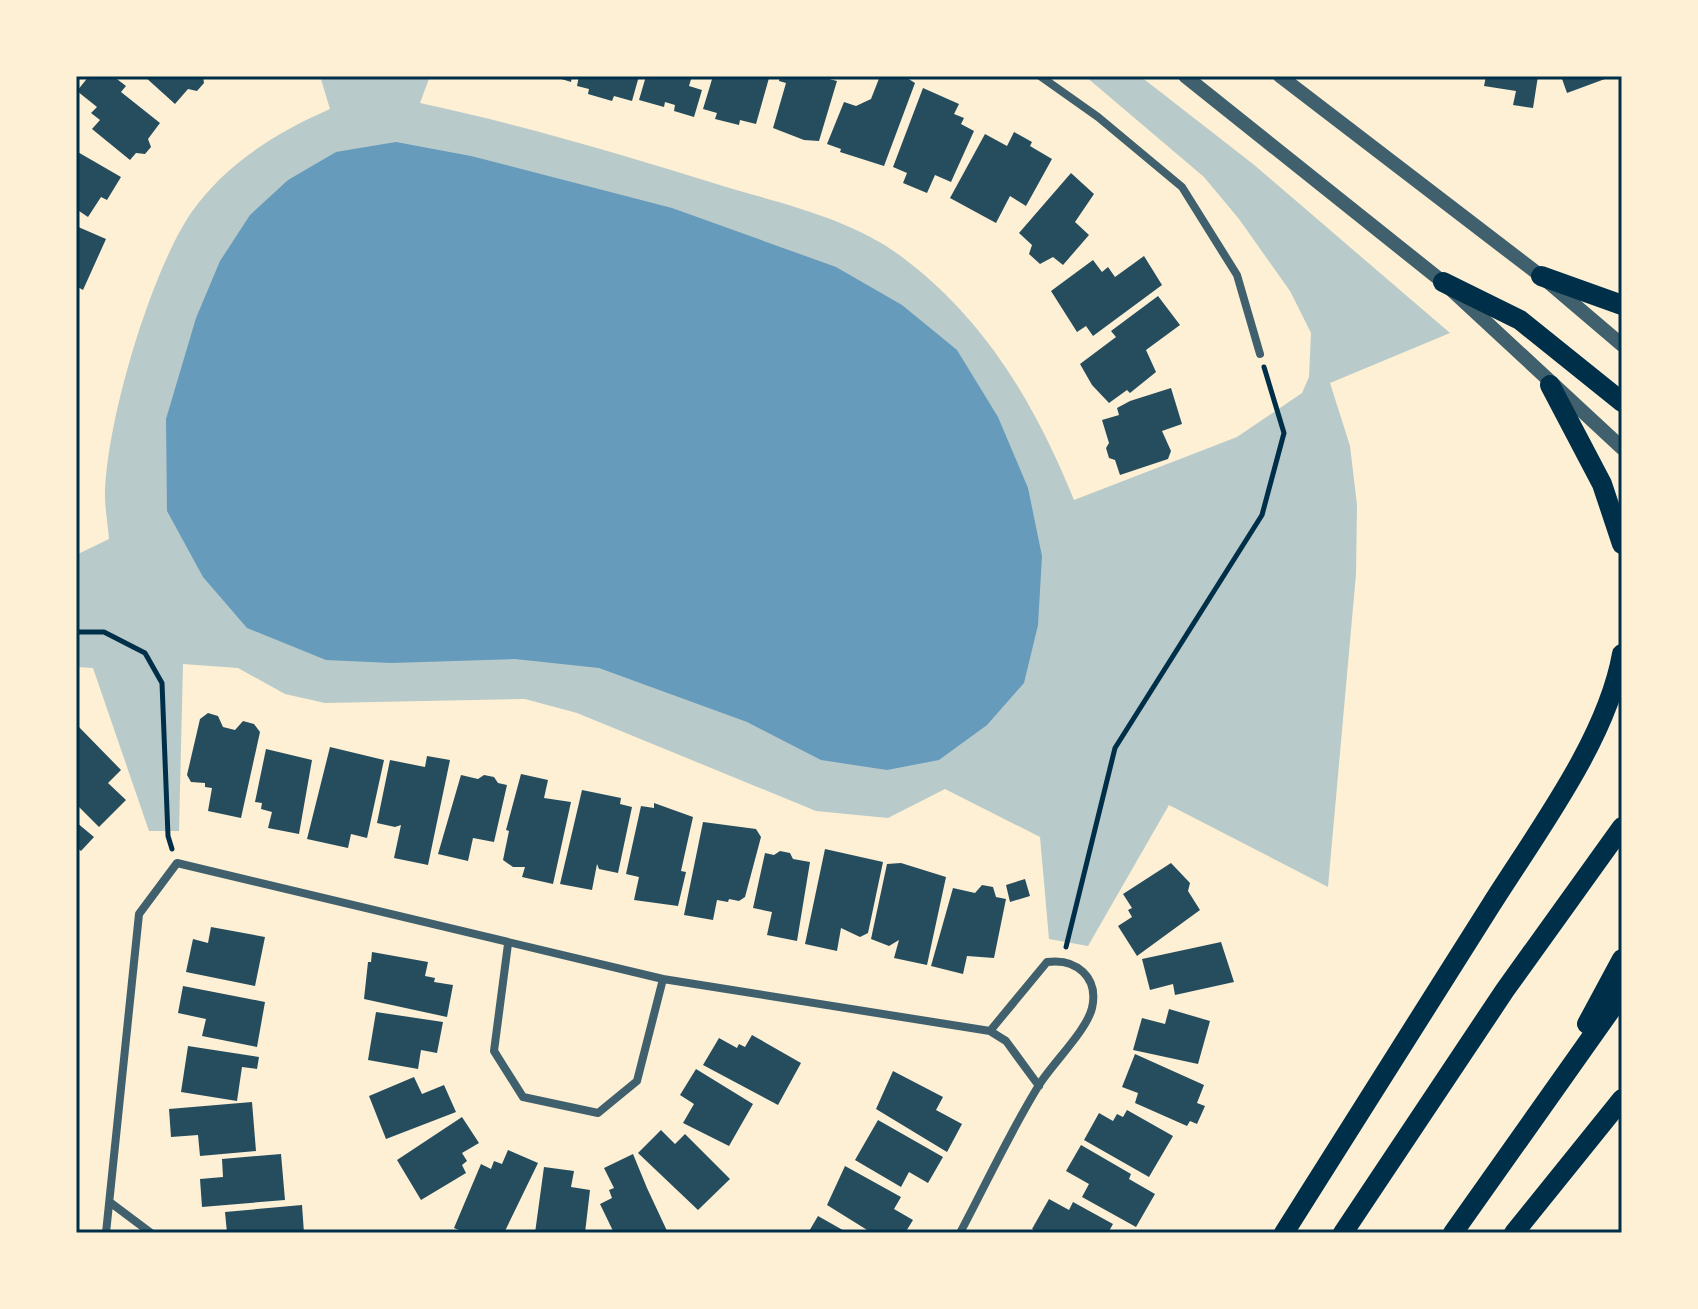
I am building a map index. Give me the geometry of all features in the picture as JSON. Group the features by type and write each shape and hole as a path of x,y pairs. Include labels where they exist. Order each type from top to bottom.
{"main road":[{"path":"1541,276 1622,305"},
{"path":"1443,282 1520,320 1622,402"},
{"path":"1550,385 1602,484 1622,544"},
{"path":"1284,1233 1557,797 1600,723 1617,679 1622,654"},
{"path":"1343,1233 1505,990 1622,827"},
{"path":"1552,1091 1622,959"},
{"path":"1453,1233 1622,994"},
{"path":"1514,1233 1622,1099"}],"street":[{"path":"1040,76 1098,117 1182,187 1237,275 1260,354"},
{"path":"1185,76 1443,282 1550,385 1622,448"},
{"path":"1280,76 1541,276 1622,345"},
{"path":"106,1233 139,914 177,863 663,979 990,1031 1006,1041 1039,1086"},
{"path":"508,944 494,1051 523,1097 598,1113 637,1081 663,979"},
{"path":"960,1233 1039,1086 1091,1012 1094,990 1085,970 1063,960 1047,962 990,1031"},
{"path":"111,1203 151,1233"}],"path":[{"path":"1063,960 1115,748 1262,515 1284,433 1260,354"},
{"path":"76,632 104,632 145,653 162,683 168,836 177,863"}],"shaded area":[{"path":"320,76 430,76 420,103 573,141 793,206 861,232 902,257 932,282 983,337 1025,398 1074,500 1237,437 1302,393 1309,377 1311,333 1290,291 1239,219 1204,177 1085,76 1140,76 1253,164 1450,333 1330,383 1350,446 1357,505 1356,574 1328,887 1169,805 1088,946 1049,939 1040,837 945,789 888,818 816,811 577,713 525,699 325,703 285,694 238,668 183,664 179,831 149,831 93,668 76,667 76,555 109,539 105,496 113,430 146,310 176,240 205,195 236,165 272,139 330,109"}],"water":[{"path":"396,142 471,156 672,208 836,267 902,305 957,350 998,417 1028,488 1042,556 1038,625 1024,683 987,725 939,760 887,770 821,760 747,722 599,668 515,659 391,663 326,660 247,628 203,577 167,511 166,419 196,318 220,261 250,215 288,180 336,152"}],"building":[{"path":"89,76 113,76 126,86 121,92 160,123 148,139 151,147 145,154 136,153 130,160 92,129 100,120 91,113 97,107 77,91"},
{"path":"144,76 203,76 204,83 197,91 188,89 175,104"},
{"path":"552,76 572,76 571,82"},
{"path":"579,76 639,76 632,101 614,96 612,101 588,94 589,89 577,86"},
{"path":"646,76 692,76 689,86 702,90 694,117 674,111 675,105 665,102 664,107 639,100"},
{"path":"713,76 775,76 769,78 756,124 740,120 739,125 715,119 717,113 703,109"},
{"path":"780,76 818,76 837,81 819,141 804,140 773,128 786,83 779,81"},
{"path":"880,76 904,76 915,83 884,166 840,152 841,149 827,144 844,102 856,106 871,99"},
{"path":"1486,76 1538,76 1533,108 1513,105 1516,91 1484,86"},
{"path":"1561,76 1613,76 1567,93"},
{"path":"923,88 959,104 954,114 964,118 961,124 974,131 951,182 935,175 927,193 903,183 907,173 893,167"},
{"path":"1014,132 1052,159 1026,206 1010,196 996,223 950,198 985,134 1007,146"},
{"path":"76,151 121,177 107,200 101,197 88,217 76,209"},
{"path":"1071,173 1094,194 1075,222 1089,235 1063,265 1053,257 1040,264 1029,254 1032,245 1019,233"},
{"path":"76,226 106,239 83,290 76,286"},
{"path":"1144,256 1162,285 1093,336 1086,326 1077,332 1051,291 1093,260 1102,272 1108,267 1115,277"},
{"path":"1158,296 1180,325 1146,350 1156,372 1130,393 1127,390 1109,403 1092,385 1080,364 1116,337 1111,331"},
{"path":"1171,388 1182,424 1162,431 1171,451 1168,459 1120,475 1115,460 1109,458 1106,448 1109,443 1102,420 1119,415 1117,408 1130,401"},
{"path":"208,713 218,716 223,727 235,730 243,721 254,724 260,732 241,818 208,811 212,788 205,787 205,783 191,782 187,775 200,719"},
{"path":"78,726 121,770 108,783 126,800 99,827 76,804"},
{"path":"330,747 384,760 367,838 351,834 348,848 307,839"},
{"path":"266,749 312,760 299,834 268,828 272,812 261,809 262,803 255,802"},
{"path":"427,756 450,760 428,865 394,858 401,825 395,827 377,823 390,760 425,767"},
{"path":"521,774 548,780 544,798 571,802 553,884 522,877 525,867 513,867 503,860 509,831 506,830"},
{"path":"461,775 478,779 484,775 494,777 498,783 507,785 494,842 473,838 468,861 438,854"},
{"path":"582,790 621,798 620,804 632,807 618,873 599,869 597,864 592,890 560,884"},
{"path":"654,803 693,817 681,871 686,872 678,906 634,900 639,877 626,874 641,806 654,808"},
{"path":"76,822 94,837 81,851 76,847"},
{"path":"703,822 756,829 761,837 745,897 739,901 717,900 713,920 684,915"},
{"path":"825,849 883,862 868,933 860,937 841,928 837,951 805,944"},
{"path":"780,851 790,853 793,859 810,862 797,941 767,935 772,912 753,908 765,853 774,855"},
{"path":"901,863 946,877 927,965 894,958 899,940 889,946 871,939 887,864"},
{"path":"1171,863 1190,883 1188,891 1200,910 1137,956 1118,926 1132,917 1128,910 1132,908 1123,894"},
{"path":"1025,879 1030,896 1010,902 1006,885"},
{"path":"982,885 993,887 996,897 1006,899 994,958 967,956 963,974 931,966 953,888 975,893"},
{"path":"211,927 265,937 255,986 186,972 193,939 208,943"},
{"path":"1221,942 1234,982 1175,995 1173,984 1150,990 1142,959"},
{"path":"372,952 428,962 425,976 435,978 434,982 453,985 447,1017 364,999"},
{"path":"183,986 265,1002 257,1047 202,1036 206,1019 178,1013"},
{"path":"1169,1009 1210,1021 1198,1064 1133,1050 1142,1018 1165,1024"},
{"path":"376,1012 443,1022 437,1053 421,1050 418,1069 368,1060"},
{"path":"752,1035 801,1063 778,1105 703,1065 719,1038 737,1048 739,1044 745,1047"},
{"path":"188,1046 259,1057 257,1069 242,1067 237,1101 181,1092"},
{"path":"1135,1054 1204,1085 1197,1103 1205,1106 1197,1124 1190,1121 1187,1126 1135,1103 1138,1093 1122,1087"},
{"path":"696,1069 753,1104 729,1146 683,1123 694,1104 680,1095"},
{"path":"893,1071 943,1097 936,1110 962,1124 947,1152 876,1109"},
{"path":"414,1077 422,1094 444,1085 456,1112 386,1139 369,1096"},
{"path":"252,1102 256,1151 200,1156 198,1135 171,1137 169,1109"},
{"path":"1127,1110 1173,1136 1149,1177 1084,1140 1099,1113 1113,1121 1117,1114 1123,1117"},
{"path":"462,1117 479,1143 462,1153 467,1161 462,1165 466,1173 421,1200 397,1160"},
{"path":"878,1120 943,1157 928,1183 909,1172 901,1187 855,1160"},
{"path":"661,1130 675,1144 685,1134 730,1179 698,1210 638,1153"},
{"path":"1081,1145 1131,1174 1129,1179 1155,1194 1136,1227 1082,1197 1089,1184 1066,1171"},
{"path":"508,1150 538,1163 504,1233 466,1233 454,1228 481,1164 491,1169 494,1161 502,1164"},
{"path":"281,1154 285,1200 202,1207 200,1179 223,1177 222,1159"},
{"path":"633,1154 668,1233 614,1233 600,1204 612,1198 609,1190 614,1188 604,1168"},
{"path":"845,1166 901,1197 894,1209 913,1220 905,1233 872,1233 827,1205"},
{"path":"544,1167 574,1171 571,1187 590,1190 585,1233 535,1233"},
{"path":"1049,1199 1069,1210 1073,1202 1113,1224 1108,1233 1039,1233 1032,1229"},
{"path":"302,1205 304,1233 227,1233 225,1212"},
{"path":"818,1216 848,1233 808,1233"}]}
